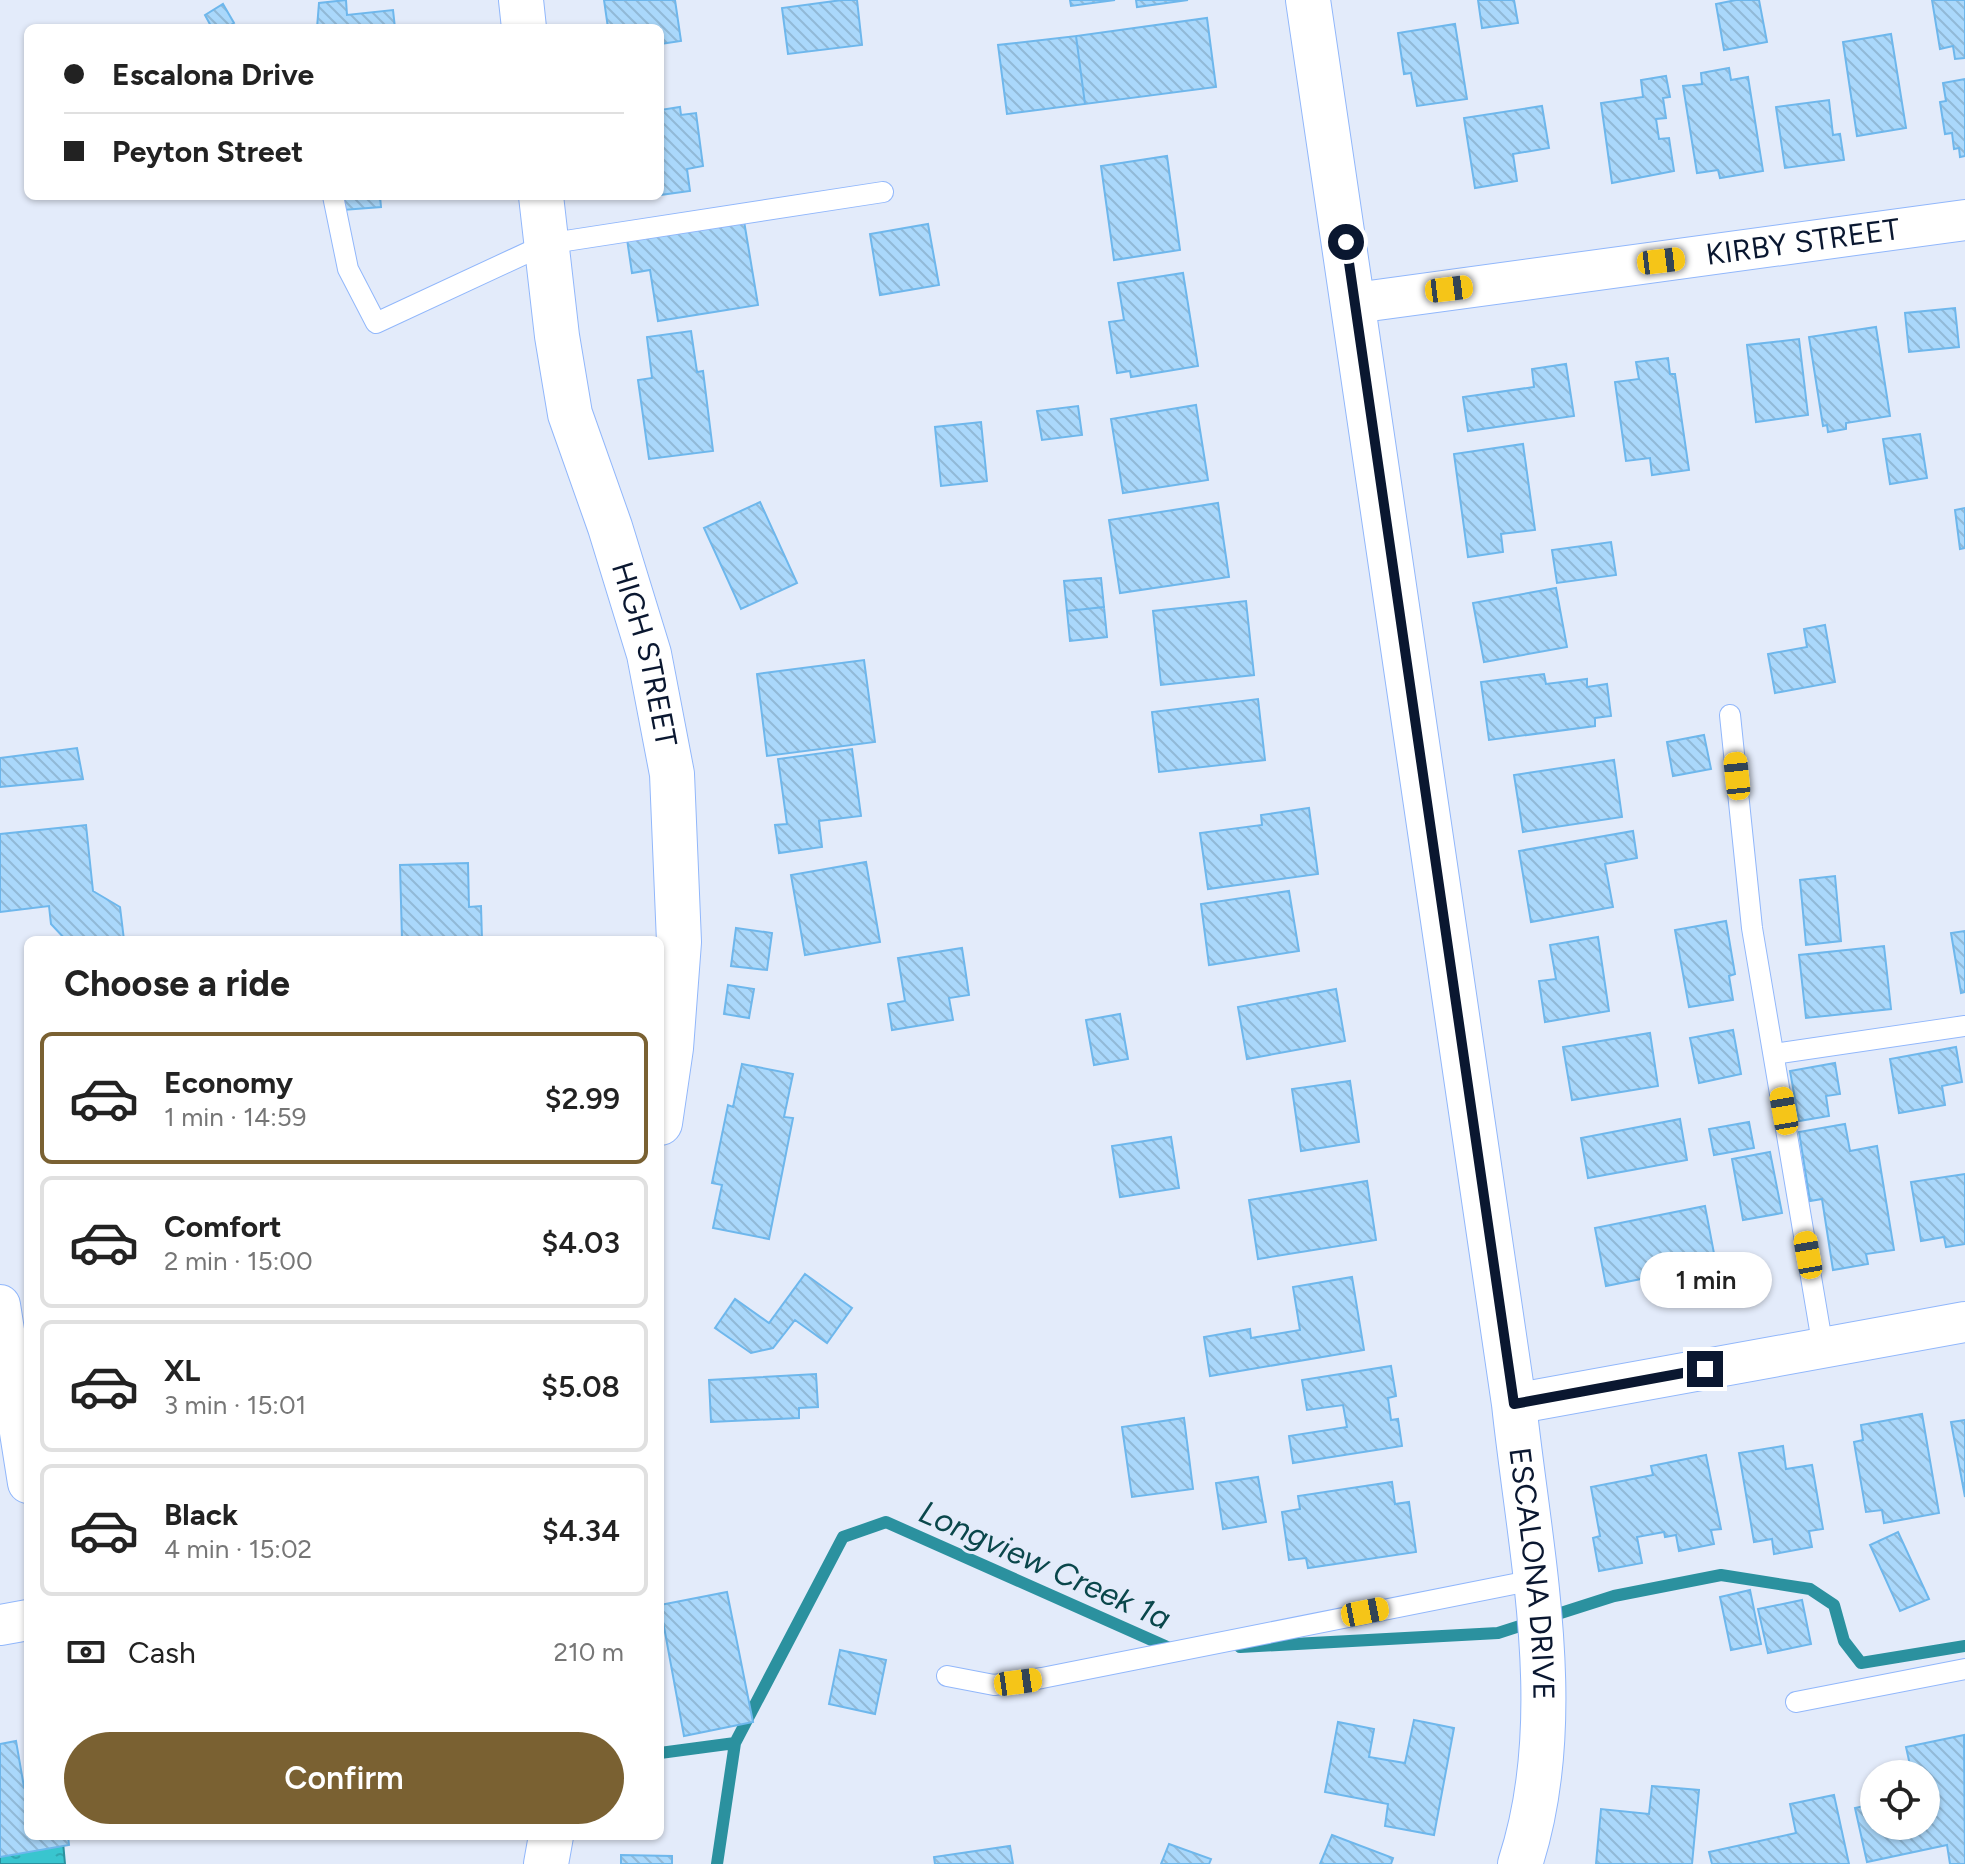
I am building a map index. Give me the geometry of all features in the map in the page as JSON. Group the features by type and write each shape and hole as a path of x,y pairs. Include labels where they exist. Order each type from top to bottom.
{"street":[{"path":"521,0 524,24"},
{"name":"ESCALONA DRIVE","path":"1308,0 1355,303 1433,861 1514,1404 1534,1580 1543,1695 1534,1821 1520,1864"},
{"name":"HIGH STREET","path":"541,200 570,414 610,527 649,654 672,774 679,942 664,1096"},
{"name":"KIRBY STREET","path":"1355,303 1965,220"},
{"path":"0,1305 24,1458"},
{"path":"1514,1404 1965,1322"},
{"path":"0,1625 24,1621"},
{"path":"546,1864 550,1840"}],"lane":[{"path":"334,200 348,269 376,323 546,244 883,192"},
{"path":"1730,715 1752,928 1823,1348"},
{"path":"1774,1054 1965,1026"},
{"path":"947,1676 994,1685 1042,1678 1534,1580"},
{"path":"1796,1702 1965,1669"}],"water":[{"path":"63,1842 65,1864 0,1864 0,1851"}],"building":[{"path":"346,0 347,15 393,10 395,24 317,24 319,3"},
{"path":"604,0 675,0 681,41 664,43 664,24 607,24"},
{"path":"857,0 862,45 788,54 782,8"},
{"path":"1070,0 1115,0 1071,6"},
{"path":"1136,0 1188,0 1137,7"},
{"path":"1478,0 1514,0 1518,23 1482,28"},
{"path":"1759,0 1767,42 1724,50 1716,4"},
{"path":"1932,0 1965,0 1965,58 1955,59 1953,46 1940,49"},
{"path":"223,4 234,23 210,24 205,15"},
{"path":"1207,18 1216,87 1085,104 1076,36"},
{"path":"1455,24 1467,99 1417,106 1411,73 1404,74 1398,33"},
{"path":"1891,34 1906,128 1857,136 1843,42"},
{"path":"1076,36 1085,104 1007,114 998,45"},
{"path":"1729,68 1731,80 1748,77 1763,171 1720,178 1718,170 1697,173 1683,86 1702,84 1701,73"},
{"path":"1666,76 1670,97 1663,98 1666,118 1656,119 1659,139 1669,138 1674,171 1612,183 1601,103 1643,97 1641,80"},
{"path":"1965,79 1965,156 1960,157 1959,148 1954,149 1952,133 1945,134 1940,102 1946,101 1943,83"},
{"path":"1829,100 1833,135 1840,134 1844,160 1785,168 1776,107"},
{"path":"1542,106 1549,148 1513,154 1517,181 1475,188 1464,118"},
{"path":"680,107 681,115 696,113 703,166 687,169 690,191 664,194 664,109"},
{"path":"1167,156 1180,250 1114,260 1101,166"},
{"path":"342,200 380,200 381,207 343,210"},
{"path":"744,221 758,305 658,321 650,270 632,273 627,239"},
{"path":"928,224 939,285 880,295 870,234"},
{"path":"1183,273 1198,366 1131,377 1130,371 1117,373 1109,322 1124,320 1118,283"},
{"path":"1955,308 1959,347 1909,352 1905,313"},
{"path":"1876,327 1890,416 1846,423 1846,429 1828,432 1827,425 1823,426 1809,337"},
{"path":"691,331 697,372 703,371 713,451 649,459 638,380 652,378 647,337"},
{"path":"1799,339 1808,415 1756,422 1747,345"},
{"path":"1668,358 1670,374 1675,374 1689,470 1652,475 1650,458 1626,461 1615,382 1639,379 1636,362"},
{"path":"1566,364 1574,416 1468,431 1463,397 1534,387 1532,369"},
{"path":"1196,405 1208,480 1123,493 1111,419"},
{"path":"1078,406 1082,435 1042,440 1037,411"},
{"path":"981,422 987,481 941,486 935,427"},
{"path":"1920,434 1927,478 1890,484 1883,439"},
{"path":"1523,444 1535,530 1501,534 1503,552 1468,557 1454,454"},
{"path":"760,502 797,583 741,609 704,528"},
{"path":"1218,503 1229,577 1120,593 1109,520"},
{"path":"1965,508 1965,548 1960,549 1955,510"},
{"path":"1611,542 1616,575 1557,583 1552,550"},
{"path":"1101,578 1104,607 1067,611 1064,581"},
{"path":"1556,588 1567,647 1484,662 1473,603"},
{"path":"1246,601 1254,675 1161,685 1153,611"},
{"path":"1104,607 1107,637 1070,641 1067,611"},
{"path":"1825,625 1835,682 1775,693 1768,654 1807,647 1804,629"},
{"path":"864,660 875,742 767,756 757,674"},
{"path":"1544,674 1546,684 1587,679 1587,687 1607,684 1611,716 1595,718 1595,726 1489,740 1481,682"},
{"path":"1258,699 1265,760 1159,772 1152,712"},
{"path":"1704,735 1711,769 1673,776 1667,742"},
{"path":"77,748 83,779 0,787 0,758"},
{"path":"852,749 861,816 819,821 822,847 779,853 775,825 787,824 778,759"},
{"path":"1614,760 1622,817 1523,832 1514,775"},
{"path":"1309,808 1318,874 1208,889 1200,833 1262,825 1261,815"},
{"path":"86,825 93,891 120,907 124,936 62,936 51,924 49,906 0,912 0,834"},
{"path":"1633,831 1637,858 1605,864 1613,907 1531,922 1519,851"},
{"path":"866,862 880,942 805,955 791,875"},
{"path":"468,863 469,907 481,906 482,936 402,936 400,865"},
{"path":"1835,876 1841,941 1806,945 1800,880"},
{"path":"1289,891 1299,951 1209,965 1201,904"},
{"path":"1726,921 1735,974 1729,976 1733,1000 1689,1007 1675,930"},
{"path":"736,928 772,933 767,970 731,966"},
{"path":"1965,931 1965,992 1961,993 1951,933"},
{"path":"1598,937 1609,1011 1545,1022 1539,981 1556,979 1550,945"},
{"path":"1884,946 1891,1009 1806,1018 1799,955"},
{"path":"962,948 969,995 949,998 953,1020 892,1030 888,1004 905,1001 898,958"},
{"path":"728,985 754,989 749,1018 724,1014"},
{"path":"1336,989 1345,1041 1247,1059 1238,1007"},
{"path":"1120,1014 1128,1059 1094,1065 1086,1020"},
{"path":"1733,1030 1741,1074 1699,1083 1690,1038"},
{"path":"1650,1033 1658,1086 1572,1100 1563,1047"},
{"path":"1956,1047 1962,1082 1942,1086 1945,1105 1899,1113 1890,1059"},
{"path":"1835,1063 1840,1094 1826,1096 1829,1116 1799,1121 1790,1071"},
{"path":"742,1064 793,1074 784,1117 793,1118 769,1239 713,1228 722,1185 712,1183 728,1105 733,1107"},
{"path":"1350,1081 1359,1142 1301,1151 1292,1089"},
{"path":"1680,1119 1687,1160 1588,1178 1581,1138"},
{"path":"1749,1122 1754,1148 1714,1155 1709,1129"},
{"path":"1845,1124 1850,1151 1877,1146 1894,1250 1866,1254 1868,1264 1833,1270 1822,1199 1810,1201 1799,1132"},
{"path":"1171,1137 1179,1188 1120,1197 1112,1146"},
{"path":"1770,1152 1782,1213 1743,1220 1732,1159"},
{"path":"1965,1174 1965,1244 1946,1247 1944,1237 1921,1241 1911,1182"},
{"path":"1367,1181 1376,1240 1258,1259 1249,1200"},
{"path":"1705,1206 1716,1264 1606,1286 1595,1228"},
{"path":"805,1274 852,1308 827,1343 795,1320 773,1348 751,1353 715,1328 735,1299 769,1323"},
{"path":"1352,1277 1364,1350 1210,1376 1204,1337 1250,1329 1251,1338 1300,1330 1293,1287"},
{"path":"1391,1366 1396,1396 1388,1398 1391,1420 1398,1419 1402,1446 1293,1463 1289,1436 1347,1427 1343,1405 1307,1410 1302,1380"},
{"path":"816,1374 818,1407 799,1408 799,1418 711,1422 709,1380"},
{"path":"1922,1414 1939,1513 1884,1523 1882,1510 1866,1512 1854,1442 1863,1440 1861,1425"},
{"path":"1184,1418 1193,1489 1132,1497 1122,1427"},
{"path":"1965,1420 1965,1497 1951,1422"},
{"path":"1783,1446 1786,1469 1812,1465 1823,1529 1809,1531 1812,1547 1774,1554 1772,1539 1754,1542 1739,1453"},
{"path":"1706,1455 1721,1529 1711,1530 1714,1544 1679,1551 1676,1535 1665,1537 1664,1532 1637,1537 1642,1563 1599,1571 1593,1538 1600,1536 1591,1487 1653,1475 1651,1466"},
{"path":"1258,1477 1266,1522 1223,1529 1216,1483"},
{"path":"1392,1482 1395,1504 1409,1502 1416,1552 1308,1568 1306,1558 1289,1560 1282,1512 1300,1509 1298,1496"},
{"path":"1898,1532 1929,1599 1900,1611 1870,1545"},
{"path":"1750,1590 1761,1644 1731,1650 1720,1597"},
{"path":"727,1592 753,1722 684,1736 664,1627 664,1604"},
{"path":"1802,1600 1811,1644 1768,1653 1758,1609"},
{"path":"840,1650 886,1660 875,1714 829,1704"},
{"path":"1414,1720 1454,1728 1434,1835 1385,1826 1388,1804 1325,1792 1338,1722 1374,1729 1369,1757 1405,1763"},
{"path":"1964,1735 1965,1864 1950,1864 1947,1845 1867,1862 1862,1840 1940,1840 1940,1760 1909,1760 1906,1747"},
{"path":"16,1741 24,1787 24,1840 68,1840 69,1845 0,1857 0,1744"},
{"path":"1652,1786 1699,1790 1692,1864 1596,1864 1601,1809 1649,1814"},
{"path":"1834,1795 1849,1864 1712,1864 1709,1852 1796,1833 1790,1804"},
{"path":"1860,1807 1860,1830 1855,1808"},
{"path":"1332,1835 1393,1858 1391,1864 1320,1864"},
{"path":"1169,1844 1211,1859 1209,1864 1161,1864"},
{"path":"1010,1846 1013,1864 935,1864 934,1857"},
{"path":"621,1855 672,1856 672,1864 621,1864"}],"waterway":[{"name":"Longview Creek 1a","path":"664,1752 735,1743 843,1537 886,1522 1174,1650"},
{"name":"Longview Creek 1a","path":"1240,1647 1498,1633 1614,1596 1721,1575 1810,1589 1834,1605 1844,1641 1861,1663 1965,1646"},
{"path":"717,1864 735,1743"}],"route":[{"path":"1346,242 1514,1404 1705,1369"}]}
